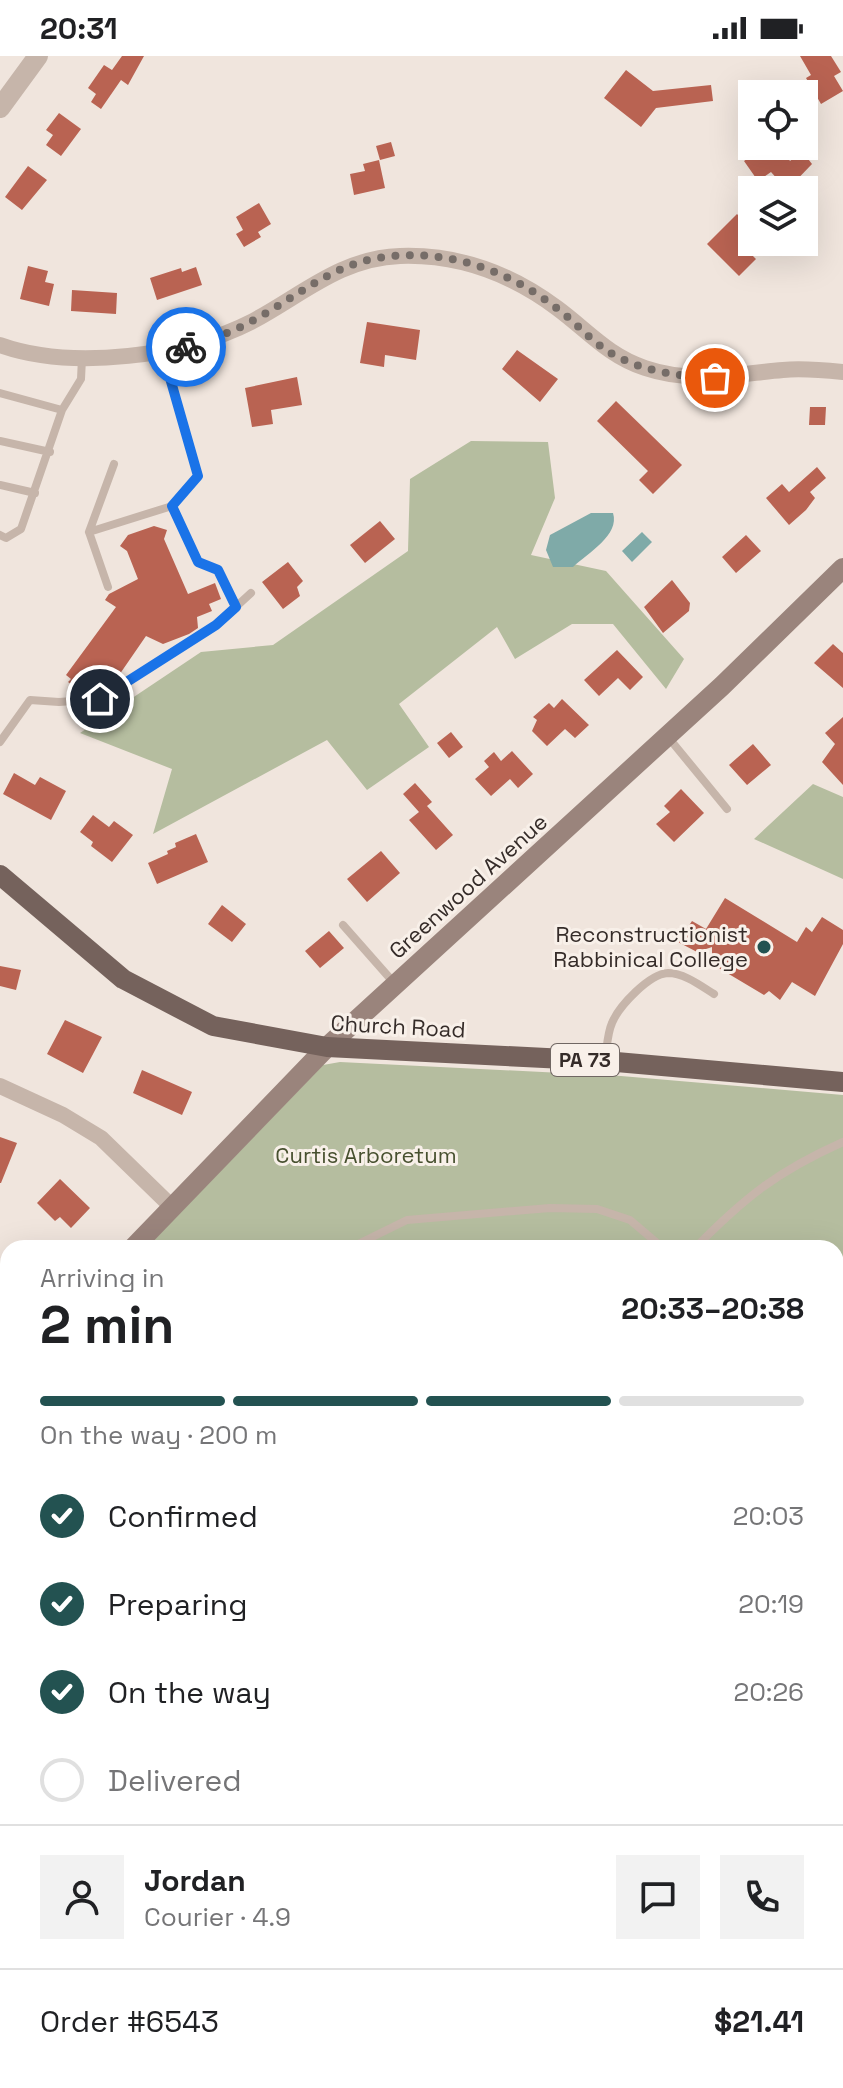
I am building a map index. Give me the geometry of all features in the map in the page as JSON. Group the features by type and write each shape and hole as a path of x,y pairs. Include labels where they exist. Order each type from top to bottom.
{"main road":[{"name":"Greenwood Avenue","path":"141,1240 327,1047 668,736 843,568"},
{"name":"Church Road","path":"0,875 123,979 213,1026 327,1047 605,1061 843,1082"}],"street":[{"path":"0,108 38,56"},
{"path":"0,345 36,354 82,357 197,344 253,321 335,271 380,258 420,256 475,264 512,279 557,308 599,346 647,369 715,378 785,369 843,372"},
{"path":"0,1086 101,1138 172,1207"}],"lane":[{"path":"89,532 172,506 198,476 162,350"},
{"path":"0,535 6,538 21,529 62,410 81,379 82,357"},
{"path":"0,393 62,410"},
{"path":"0,441 50,452"},
{"path":"108,587 89,532 114,464"},
{"path":"0,485 35,493"},
{"path":"172,506 198,562 218,570 236,607"},
{"path":"0,742 30,700 59,702 100,699 216,625 251,593"},
{"path":"668,736 727,809"},
{"path":"343,925 395,985"},
{"path":"605,1061 611,1025 620,1008 656,977 669,973 690,979 714,994"},
{"path":"704,1240 770,1180 843,1142"},
{"path":"366,1240 407,1220 550,1208 597,1209 630,1220 654,1240"}],"green space":[{"path":"471,441 548,442 555,498 531,555 606,571 684,659 666,689 613,624 572,624 515,659 497,627 399,704 429,747 367,790 327,740 153,834 172,769 80,733 201,652 273,645 408,551 410,479"},
{"path":"813,784 843,797 843,879 754,839"},
{"name":"Curtis Arboretum","path":"340,1062 621,1076 843,1095 843,1240 154,1240 323,1065"}],"water":[{"path":"591,513 613,513 612,529 594,550 573,567 553,567 546,550 550,535"},
{"path":"642,532 652,542 632,562 622,551"}],"building":[{"path":"122,56 144,56 128,85 121,80 101,109 91,102 96,94 88,88 104,65 112,70"},
{"path":"800,56 831,56 841,72 834,76 843,91 821,104 818,80 806,78 811,75"},
{"path":"626,70 653,91 711,85 713,101 656,108 641,127 604,98"},
{"path":"59,113 81,129 61,156 46,145 53,135 46,130"},
{"path":"391,142 395,156 380,160 376,146"},
{"path":"379,160 385,188 354,195 350,174 365,171 363,164"},
{"path":"809,160 812,164 800,176 775,176 771,172 765,176 754,176 744,161"},
{"path":"28,166 47,180 22,210 5,197"},
{"path":"259,203 271,224 258,232 261,237 244,247 236,234 243,230 236,217"},
{"path":"737,214 738,256 753,256 756,259 739,276 707,244"},
{"path":"28,266 48,271 45,282 54,284 49,306 20,299"},
{"path":"196,267 202,285 157,300 150,278 181,268 182,272"},
{"path":"72,290 117,293 116,314 71,311"},
{"path":"367,322 420,330 416,360 385,355 384,367 360,363"},
{"path":"517,350 558,379 540,402 502,369"},
{"path":"297,377 302,405 271,410 273,424 252,427 245,388"},
{"path":"616,401 682,465 653,494 639,480 648,471 597,421"},
{"path":"810,407 826,407 825,425 809,425"},
{"path":"817,467 826,478 810,492 815,498 806,510 789,525 766,498 782,484 789,492"},
{"path":"380,521 395,539 365,563 350,545"},
{"path":"154,526 167,530 164,539 188,594 215,583 221,599 209,604 212,611 197,617 198,628 189,634 163,644 146,636 115,681 98,692 84,693 68,682 71,679 66,675 116,607 105,600 109,594 138,579 127,551 120,546 128,535"},
{"path":"746,535 761,551 736,573 722,557"},
{"path":"288,562 303,581 297,587 300,596 283,609 262,582"},
{"path":"672,580 690,603 689,611 663,633 644,607"},
{"path":"833,644 843,653 843,688 814,663"},
{"path":"617,650 643,677 630,690 618,678 599,696 584,680"},
{"path":"562,699 589,725 575,738 565,729 547,746 532,731 537,720 533,717 549,703 554,708"},
{"path":"843,717 843,785 822,762 835,744 825,733"},
{"path":"451,732 463,747 449,758 437,743"},
{"path":"753,744 771,765 747,785 729,765"},
{"path":"512,751 533,774 518,788 510,779 491,796 475,779 489,767 484,761 494,752 501,761"},
{"path":"14,773 35,785 40,777 66,791 51,820 3,794"},
{"path":"415,783 432,802 427,806 453,835 436,850 409,820 419,812 403,794"},
{"path":"681,789 704,813 674,842 656,824 670,812 664,806"},
{"path":"93,815 109,827 114,821 133,835 112,862 91,846 93,842 80,832"},
{"path":"196,834 208,862 157,884 148,863 168,854 167,851 176,847 175,843"},
{"path":"381,851 400,873 367,902 347,879"},
{"name":"Reconstructionist Rabbinical College","path":"725,898 797,942 806,927 812,932 822,917 843,930 843,944 815,996 792,982 780,1000 769,991 764,995 712,964 712,947 697,952 678,942 692,921 706,929"},
{"path":"222,905 246,924 232,942 208,924"},
{"path":"329,931 344,948 320,968 305,951"},
{"path":"0,966 21,970 16,990 0,986"},
{"path":"65,1020 102,1037 83,1073 47,1054"},
{"path":"142,1070 192,1092 182,1115 133,1093"},
{"path":"0,1137 17,1143 1,1183 0,1183"},
{"path":"60,1179 90,1208 71,1228 60,1217 55,1221 37,1203"}],"way so far":[{"path":"186,347 253,321 335,271 380,258 420,256 475,264 512,279 557,308 599,346 621,359 678,376 715,378"}],"place":[{"name":"Reconstructionist Rabbinical College","path":"764,947"}],"route":[{"path":"100,699 216,625 236,607 218,570 198,562 172,506 198,476 162,350 186,347"}]}
